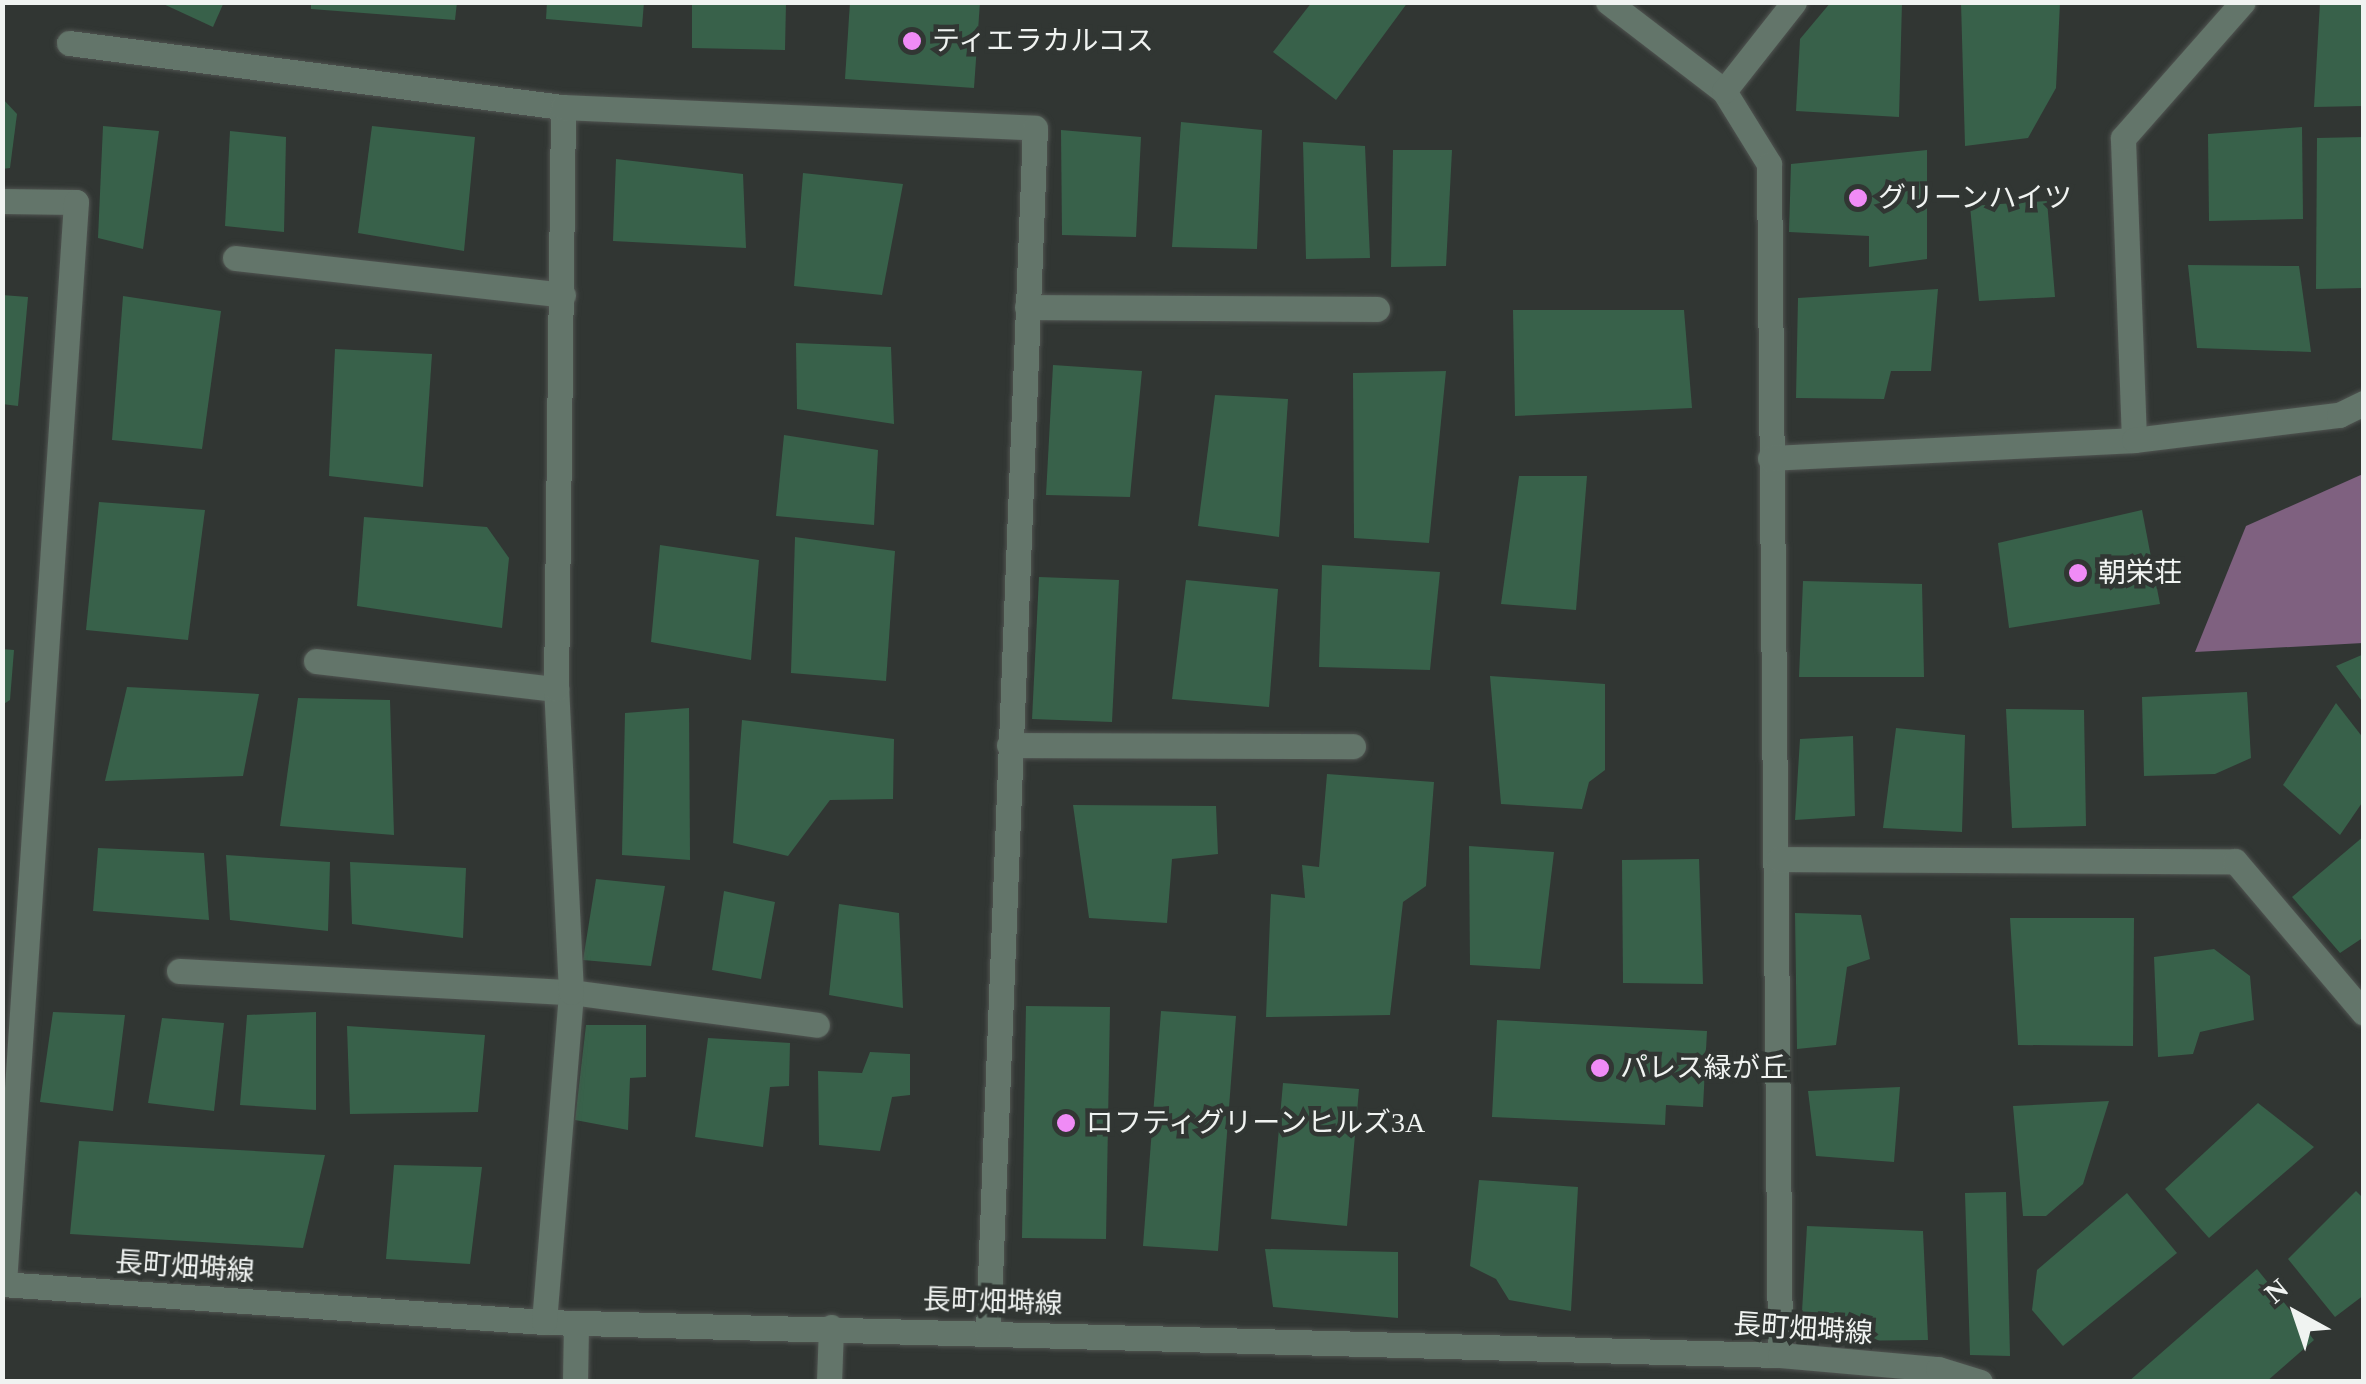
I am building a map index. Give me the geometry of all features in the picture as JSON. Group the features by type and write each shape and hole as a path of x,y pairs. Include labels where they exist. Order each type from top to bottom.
{"street":[{"path":"1608,2 1724,91 1769,164 1780,1355"},
{"path":"1724,91 1794,2"},
{"path":"2134,440 2124,138 2243,2"},
{"path":"68,42 563,108 1034,128 988,1332"},
{"path":"544,1322 570,992 556,689 563,108"},
{"path":"2,202 76,202 3,1284"},
{"path":"235,258 562,295"},
{"path":"1027,307 1378,309"},
{"path":"1770,458 2134,440 2339,415 2364,404"},
{"path":"316,661 556,689"},
{"path":"1009,745 1353,746"},
{"path":"1778,859 2235,862 2364,1013"},
{"path":"179,971 570,992 817,1025"},
{"name":"長町畑塒線","path":"3,1284 544,1322 1780,1355 1938,1370 1980,1382"},
{"path":"574,1382 576,1323"},
{"path":"828,1382 831,1327"}],"shaded area":[{"path":"2363,474 2363,643 2195,652 2246,526"}],"building":[{"path":"159,2 224,2 213,27"},
{"path":"311,2 457,2 455,20 311,9"},
{"path":"547,2 644,2 642,27 546,19"},
{"path":"692,2 786,2 785,50 692,48"},
{"name":"ティエラカルコス","path":"850,2 980,2 974,88 845,79"},
{"path":"1312,2 1408,2 1336,100 1273,52"},
{"path":"1831,2 1902,2 1899,117 1796,111 1800,39"},
{"path":"1961,2 2060,2 2056,88 2028,138 1965,146"},
{"path":"2320,2 2364,2 2364,106 2314,107"},
{"path":"2,98 17,114 10,168 2,169"},
{"path":"1181,122 1262,130 1257,249 1172,247"},
{"path":"103,126 159,131 143,249 98,238"},
{"path":"372,126 475,137 464,251 358,233"},
{"path":"2302,127 2303,219 2209,221 2208,134"},
{"path":"1061,130 1141,137 1136,237 1062,235"},
{"path":"230,131 286,137 284,232 225,226"},
{"path":"2364,137 2364,288 2316,289 2317,138"},
{"path":"1303,142 1365,146 1370,258 1306,259"},
{"path":"1393,150 1452,150 1446,266 1391,267"},
{"name":"グリーンハイツ","path":"1927,150 1927,259 1869,267 1869,236 1789,232 1791,164"},
{"path":"616,159 743,174 746,248 613,241"},
{"path":"803,173 903,184 882,295 794,286"},
{"path":"2047,201 2055,297 1979,301 1970,206"},
{"path":"2188,265 2299,266 2311,352 2197,348"},
{"path":"1938,289 1931,371 1891,371 1884,399 1796,398 1798,298"},
{"path":"2,295 28,297 18,406 2,404"},
{"path":"123,296 221,311 202,449 112,440"},
{"path":"1513,310 1684,310 1692,408 1515,416"},
{"path":"796,343 891,347 894,424 797,409"},
{"path":"335,349 432,354 423,487 329,476"},
{"path":"1053,365 1142,371 1130,497 1046,495"},
{"path":"1446,371 1429,543 1354,538 1353,373"},
{"path":"1215,395 1288,399 1279,537 1198,526"},
{"path":"784,435 878,450 874,525 776,516"},
{"path":"1519,476 1587,476 1576,610 1501,604"},
{"path":"99,502 205,510 188,640 86,630"},
{"name":"朝栄荘","path":"2142,510 2160,604 2009,628 1998,543"},
{"path":"364,517 487,527 509,558 502,628 357,606"},
{"path":"795,537 895,551 886,681 791,673"},
{"path":"660,545 759,560 751,660 651,642"},
{"path":"1322,565 1440,572 1430,670 1319,667"},
{"path":"1039,577 1119,580 1112,722 1032,719"},
{"path":"1186,580 1278,589 1269,707 1172,699"},
{"path":"1803,581 1922,584 1924,677 1799,677"},
{"path":"2,649 14,650 10,700 2,705"},
{"path":"2364,654 2364,704 2336,666"},
{"path":"1490,676 1605,684 1605,770 1589,782 1582,809 1501,804"},
{"path":"127,687 259,694 243,776 105,781"},
{"path":"2247,692 2251,758 2215,774 2144,776 2142,697"},
{"path":"298,698 390,700 394,835 280,826"},
{"path":"2336,703 2364,739 2364,800 2340,835 2283,785"},
{"path":"689,708 690,860 622,855 625,713"},
{"path":"2006,709 2084,710 2086,826 2012,828"},
{"path":"742,720 894,739 893,799 830,800 788,856 733,843"},
{"path":"1896,728 1965,735 1962,832 1883,828"},
{"path":"1853,736 1855,816 1795,820 1800,739"},
{"path":"1327,774 1434,782 1426,886 1403,902 1390,1015 1266,1017 1271,894 1305,898 1302,865 1319,867"},
{"path":"1073,805 1216,806 1218,854 1172,859 1167,923 1089,918"},
{"path":"2364,836 2364,937 2340,953 2292,897"},
{"path":"1469,846 1554,852 1540,969 1470,965"},
{"path":"98,848 204,853 209,920 93,911"},
{"path":"226,855 330,862 328,931 230,920"},
{"path":"1699,859 1703,984 1623,983 1622,860"},
{"path":"350,862 466,868 463,938 352,924"},
{"path":"596,879 665,886 651,966 583,960"},
{"path":"724,891 775,902 761,979 712,970"},
{"path":"839,904 899,913 903,1008 829,995"},
{"path":"1795,913 1861,915 1870,959 1847,967 1836,1045 1797,1049"},
{"path":"2010,918 2134,918 2133,1046 2018,1045"},
{"path":"2214,949 2250,976 2254,1020 2200,1032 2193,1054 2158,1057 2154,957"},
{"name":"ロフティグリーンヒルズ3A","path":"1026,1006 1110,1007 1106,1239 1022,1238"},
{"path":"1161,1011 1236,1016 1218,1251 1143,1246"},
{"path":"53,1012 125,1015 113,1111 40,1102"},
{"path":"316,1012 316,1110 240,1105 247,1015"},
{"path":"162,1018 224,1023 214,1111 148,1103"},
{"name":"パレス緑が丘","path":"1497,1020 1707,1031 1703,1107 1666,1105 1665,1125 1492,1117"},
{"path":"586,1025 646,1025 646,1077 630,1078 628,1130 575,1120"},
{"path":"347,1026 485,1035 478,1112 350,1114"},
{"path":"708,1038 790,1043 789,1086 770,1087 763,1147 695,1137"},
{"path":"870,1052 910,1054 910,1095 892,1097 880,1151 819,1145 818,1071 862,1073"},
{"path":"1283,1083 1359,1089 1347,1226 1271,1219"},
{"path":"1900,1087 1894,1162 1816,1156 1808,1091"},
{"path":"2109,1101 2083,1184 2046,1216 2023,1216 2013,1106"},
{"path":"2258,1103 2314,1147 2209,1238 2165,1189"},
{"path":"79,1141 325,1155 303,1248 70,1234"},
{"path":"394,1165 482,1167 470,1264 386,1259"},
{"path":"1479,1180 1578,1187 1571,1311 1509,1300 1496,1279 1470,1266"},
{"path":"2356,1191 2364,1199 2364,1295 2335,1317 2288,1259"},
{"path":"2006,1192 2010,1356 1970,1355 1965,1193"},
{"path":"2127,1193 2177,1253 2063,1346 2032,1310 2037,1270"},
{"path":"1807,1226 1923,1231 1928,1340 1833,1341 1802,1312"},
{"path":"1265,1249 1398,1252 1398,1318 1273,1307"},
{"path":"2257,1269 2314,1340 2266,1382 2128,1382"}],"place":[{"name":"ティエラカルコス","path":"912,41"},
{"name":"グリーンハイツ","path":"1858,198"},
{"name":"朝栄荘","path":"2078,573"},
{"name":"パレス緑が丘","path":"1600,1068"},
{"name":"ロフティグリーンヒルズ3A","path":"1066,1123"}]}
